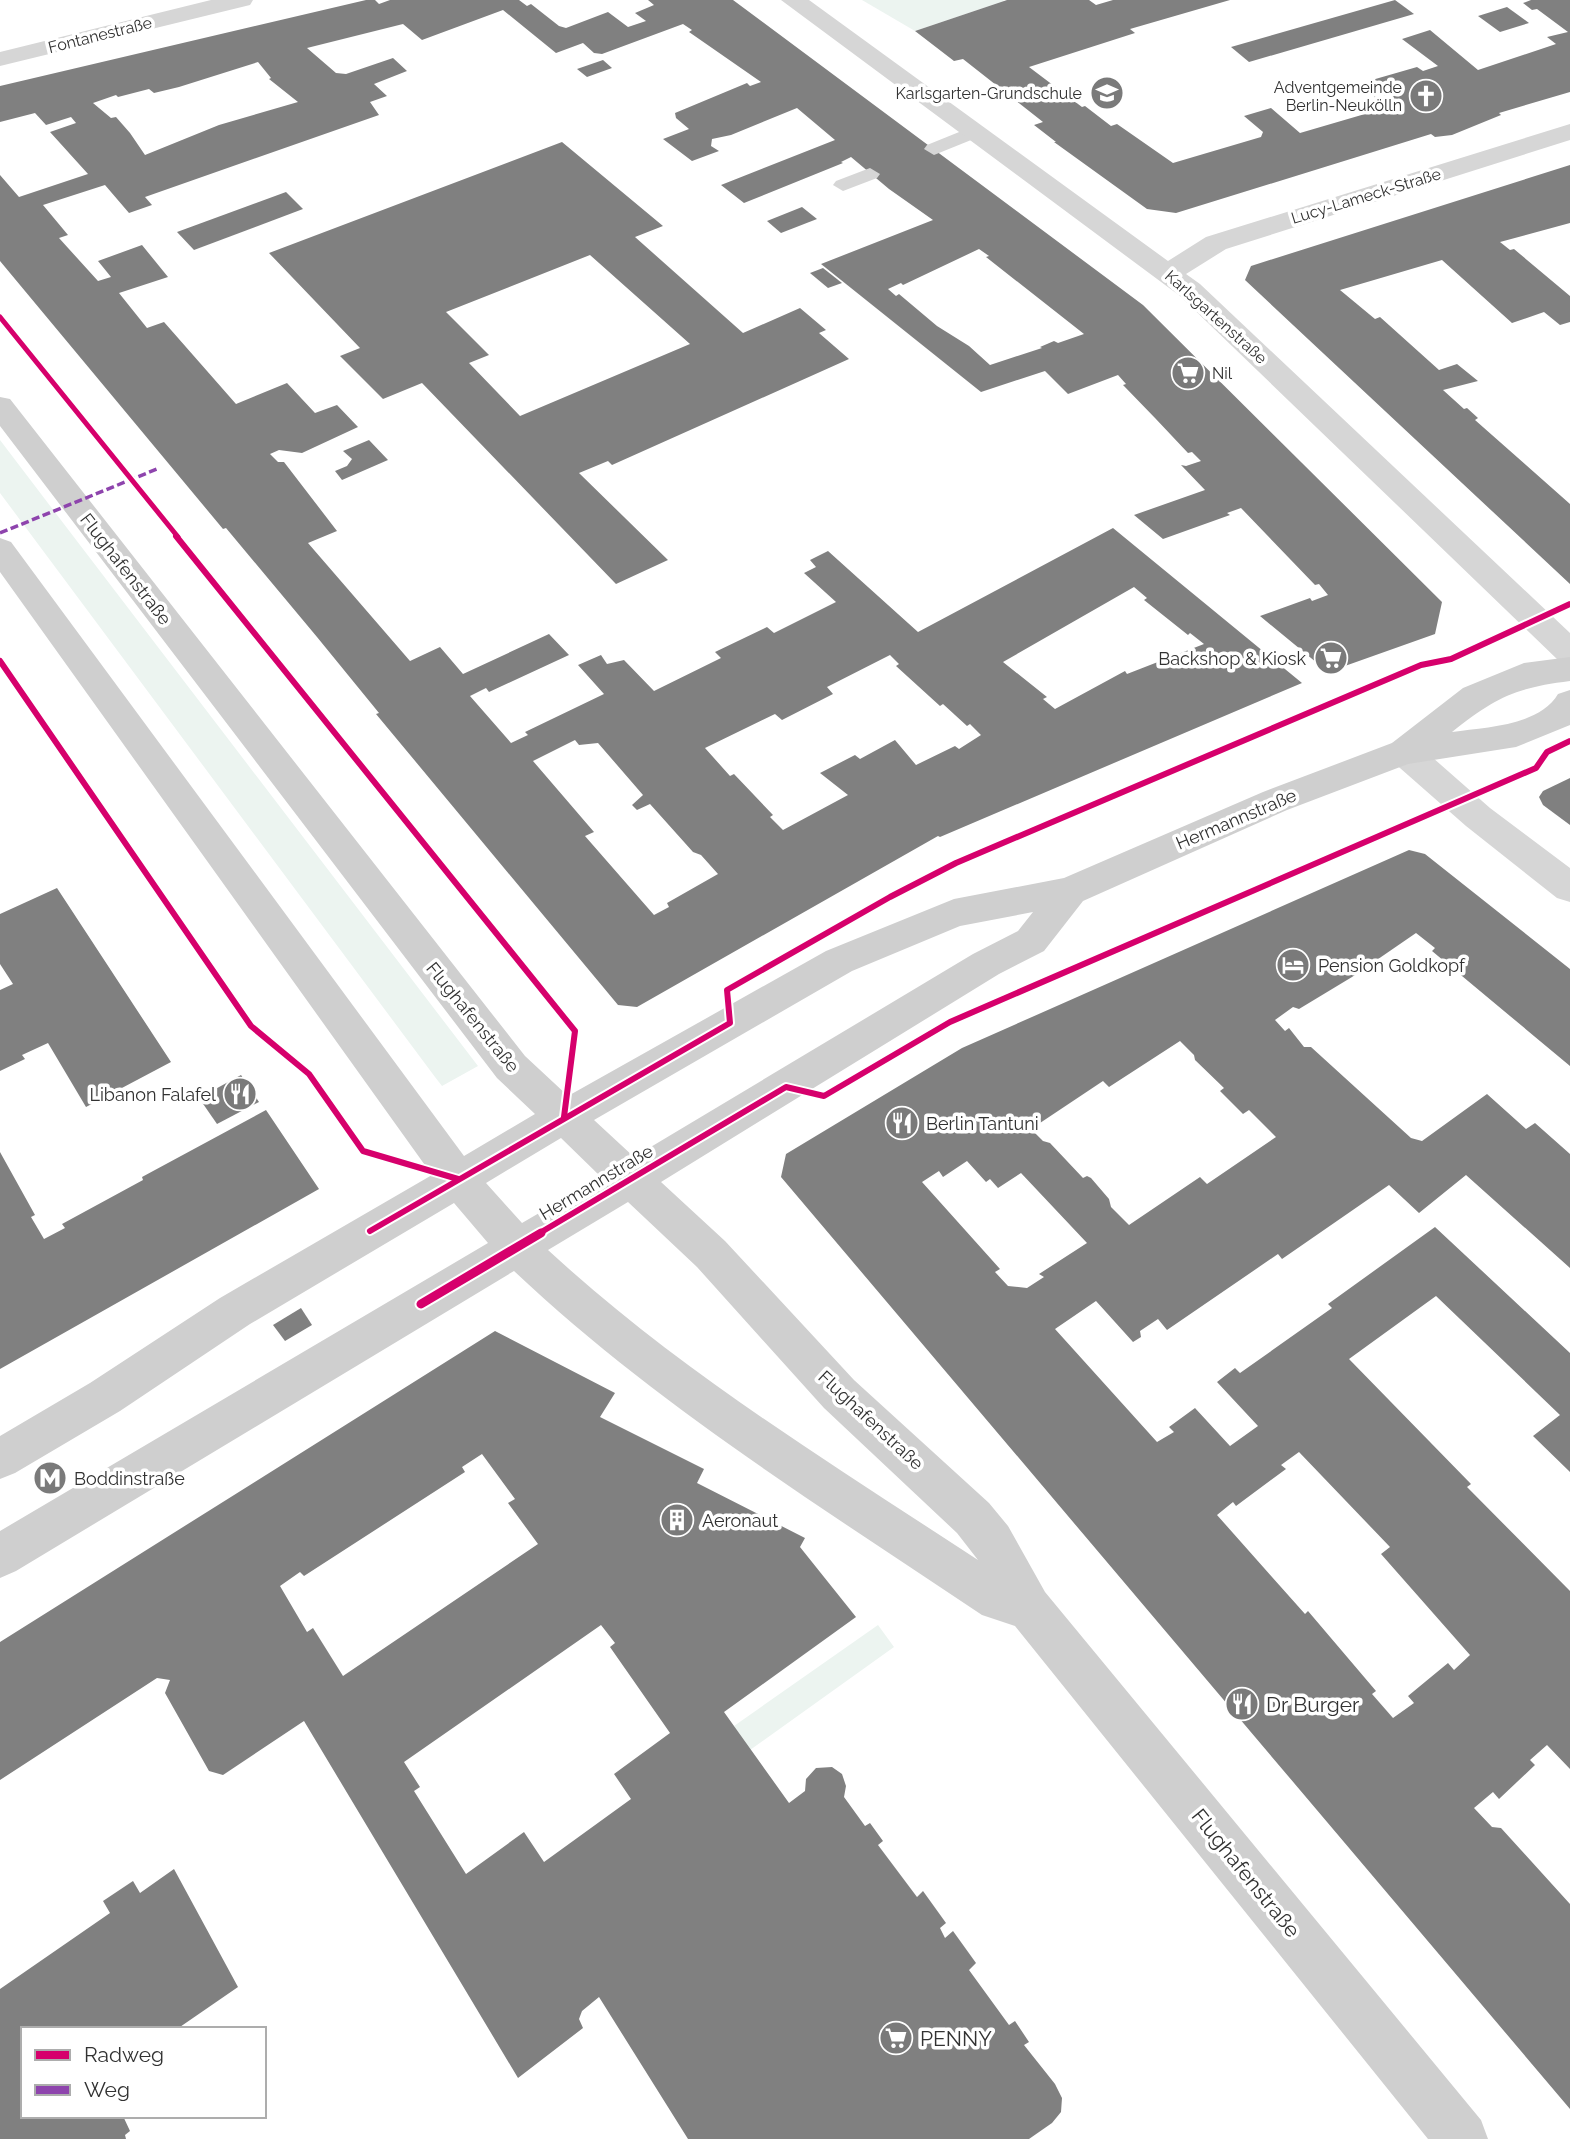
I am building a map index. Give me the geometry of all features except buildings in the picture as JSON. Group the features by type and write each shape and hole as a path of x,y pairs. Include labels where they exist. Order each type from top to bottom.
{"main road":[{"name":"Flughafenstraße","path":"0,406 511,1067 711,1254 839,1394 973,1518 992,1541 1029,1608 1462,2139"},
{"path":"0,549 458,1179 517,1247 589,1313 738,1428 998,1599 1029,1608"},
{"name":"Hermannstraße","path":"1404,752 1475,696 1524,675 1570,669"},
{"name":"Hermannstraße","path":"0,1460 105,1397 236,1311 564,1117 839,961 954,913 1070,891 1275,802 1404,752 1516,735 1564,714 1570,702"},
{"name":"Hermannstraße","path":"0,1556 986,964 1031,941 1070,891"}],"street":[{"name":"Fontanestraße","path":"0,59 241,0"},
{"name":"Karlsgartenstraße","path":"793,0 1168,273 1205,303 1570,652"},
{"name":"Lucy-Lameck-Straße","path":"1168,273 1216,243 1570,132"},
{"path":"1404,752 1478,817 1570,888"}],"lane":[{"path":"934,149 974,132"},
{"path":"843,185 870,174"}],"shaded area":[{"path":"862,0 1003,0 1004,1 915,31"},
{"path":"0,440 478,1066 442,1086 435,1077 0,493"},
{"path":"878,1625 894,1647 750,1750 734,1726"}],"marked path":[{"path":"0,533 157,469"}],"cycle path":[{"path":"0,317 575,1031 564,1117"},
{"path":"370,1231 730,1023 727,990 890,897 956,863 1421,665 1451,659 1570,604"},
{"path":"0,661 251,1026 309,1074 363,1151 458,1179"},
{"path":"421,1304 786,1087 824,1096 950,1022 1536,768 1547,752 1570,741"}],"place":[{"name":"Karlsgarten-Grundschule","path":"1107,93"},
{"name":"Adventgemeinde Berlin-Neukölln","path":"1426,96"},
{"name":"Nil","path":"1188,373"},
{"name":"Backshop & Kiosk","path":"1331,658"},
{"name":"Pension Goldkopf","path":"1293,965"},
{"name":"Libanon Falafel","path":"240,1094"},
{"name":"Berlin Tantuni","path":"902,1123"},
{"name":"Boddinstraße","path":"50,1478"},
{"name":"Aeronaut","path":"677,1520"},
{"name":"Dr Burger","path":"1242,1704"},
{"name":"PENNY","path":"896,2038"}]}
